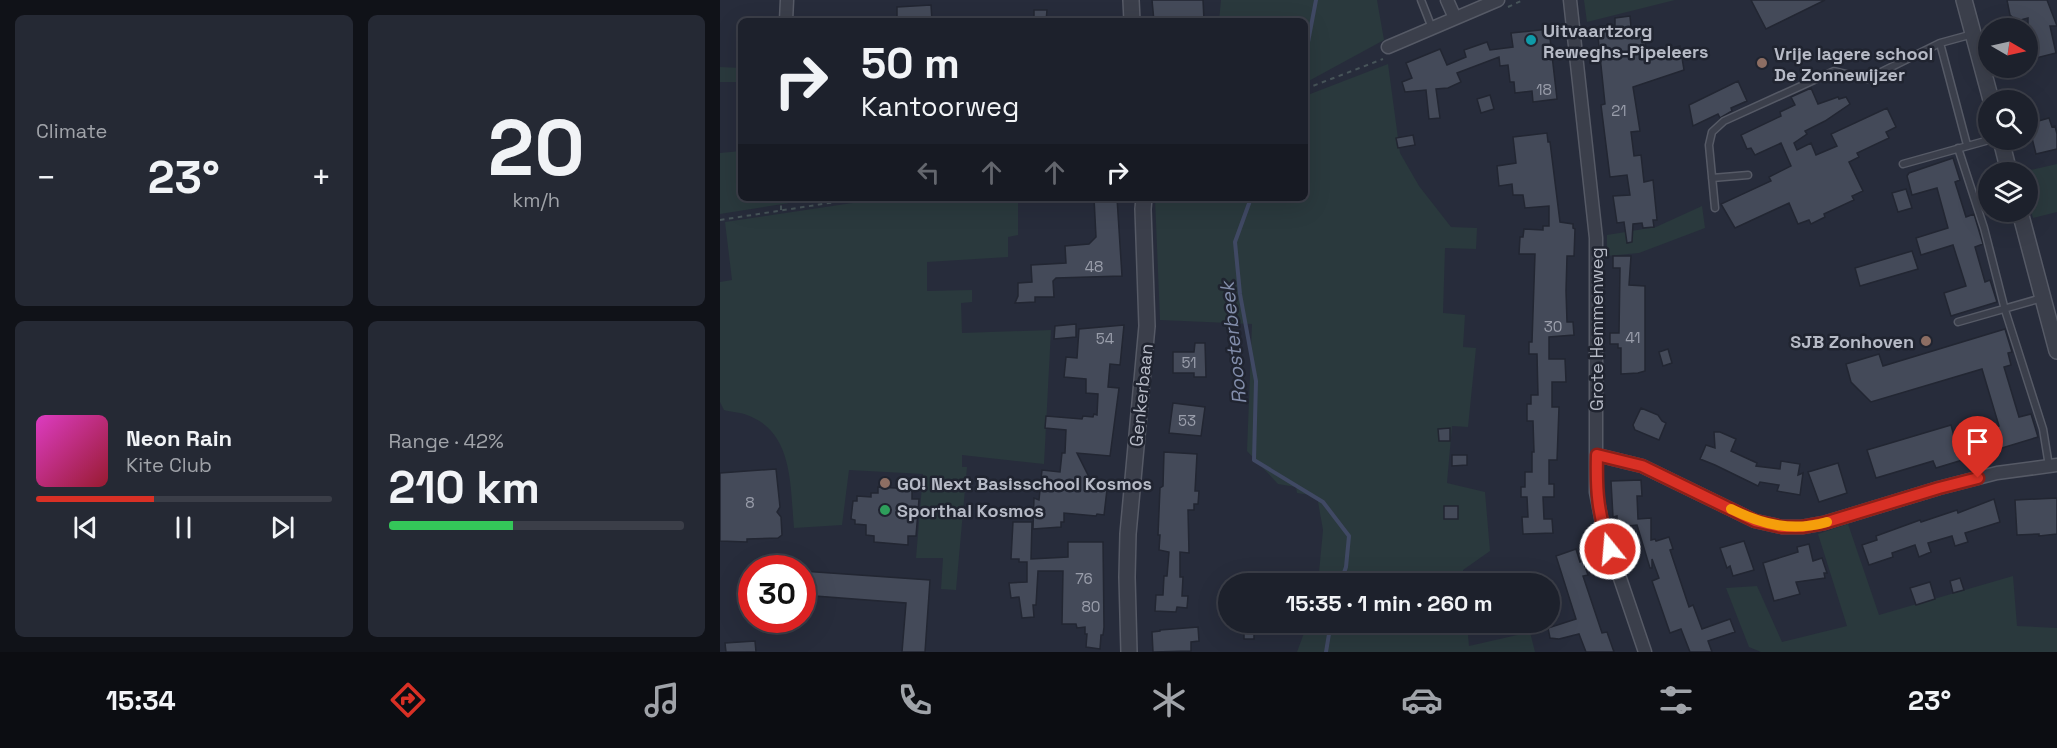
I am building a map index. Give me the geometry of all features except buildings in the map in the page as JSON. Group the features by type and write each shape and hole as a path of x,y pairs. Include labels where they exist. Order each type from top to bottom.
{"street":[{"path":"786,18 787,0"},
{"path":"1131,0 1132,18"},
{"path":"1447,0 1455,18"},
{"path":"1388,46 1498,0"},
{"name":"Grote Hemmenweg","path":"1570,0 1596,238 1596,492 1603,528 1646,652"},
{"path":"1964,0 1988,90"},
{"name":"Genkerbaan","path":"1130,652 1128,534 1147,326 1142,202"},
{"path":"2023,222 2057,351"},
{"path":"1597,455 1642,466 1755,521 1782,527 1802,527 1824,523 1997,473 2053,465"}],"lane":[{"path":"1421,0 1432,28"},
{"path":"1715,208 1709,145 1712,132 1724,122 1834,71 1867,79 1940,44 1973,33"},
{"path":"1940,44 1967,145"},
{"path":"1903,164 1978,142"},
{"path":"1958,148 1984,228 2005,310 2053,465"},
{"path":"1712,178 1748,175"},
{"path":"1958,322 2042,298"}],"path":[{"path":"781,201 781,210"},
{"path":"720,220 841,201"}],"shaded area":[{"path":"1221,0 1377,0 1384,40 1308,81 1308,18 1219,18"},
{"path":"1584,0 1675,0 1587,22"},
{"path":"1388,64 1400,153 1419,186 1451,227 1477,228 1476,249 1445,248 1443,313 1465,315 1463,347 1476,348 1468,427 1452,426 1447,483 1485,492 1490,551 1463,570 1463,573 1319,573 1323,530 1317,496 1297,493 1296,487 1278,484 1247,451 1252,324 1160,320 1155,201 1308,201 1308,95"},
{"path":"720,67 738,68 738,82 720,82"},
{"path":"738,151 738,201 802,201 720,214 720,153"},
{"path":"2057,164 2057,212 2038,217 2038,168"},
{"path":"866,201 1018,201 1018,235 1008,237 1008,257 927,262 927,291 972,290 972,302 961,303 962,333 1051,330 1044,464 962,455 962,467 967,467 956,590 941,589 943,558 916,558 923,474 849,470 842,525 794,528 787,462 774,434 762,423 744,414 724,410 720,402 720,282 732,280 725,222"},
{"path":"1702,206 1705,228 1639,253 1607,256 1607,235 1656,227"},
{"path":"1848,524 1879,615 2013,576 2017,626 2057,628 2057,652 1761,652 1749,647 1726,588 1757,586 1782,642 1847,626 1818,534"},
{"path":"1304,633 1468,633 1469,646 1530,633 1535,652 1297,652"}],"waterway":[{"name":"Roosterbeek","path":"1308,42 1316,0"},
{"name":"Roosterbeek","path":"1250,201 1235,242 1240,294 1256,381 1254,460 1323,502 1349,536 1344,573"},
{"name":"Roosterbeek","path":"1326,652 1329,633"}],"slow traffic":[{"path":"1731,509 1755,521 1782,527 1802,527 1827,522"}],"place":[{"name":"Uitvaartzorg Reweghs-Pipeleers","path":"1531,40"},
{"name":"Vrije lagere school De Zonnewijzer","path":"1762,63"},
{"name":"SJB Zonhoven","path":"1926,341"},
{"name":"GO! Next Basisschool Kosmos","path":"885,483"},
{"name":"Sporthal Kosmos","path":"885,510"}],"route":[{"path":"1610,549 1596,492 1597,455 1642,466 1755,521 1782,527 1802,527 1824,523 1978,478"}]}
